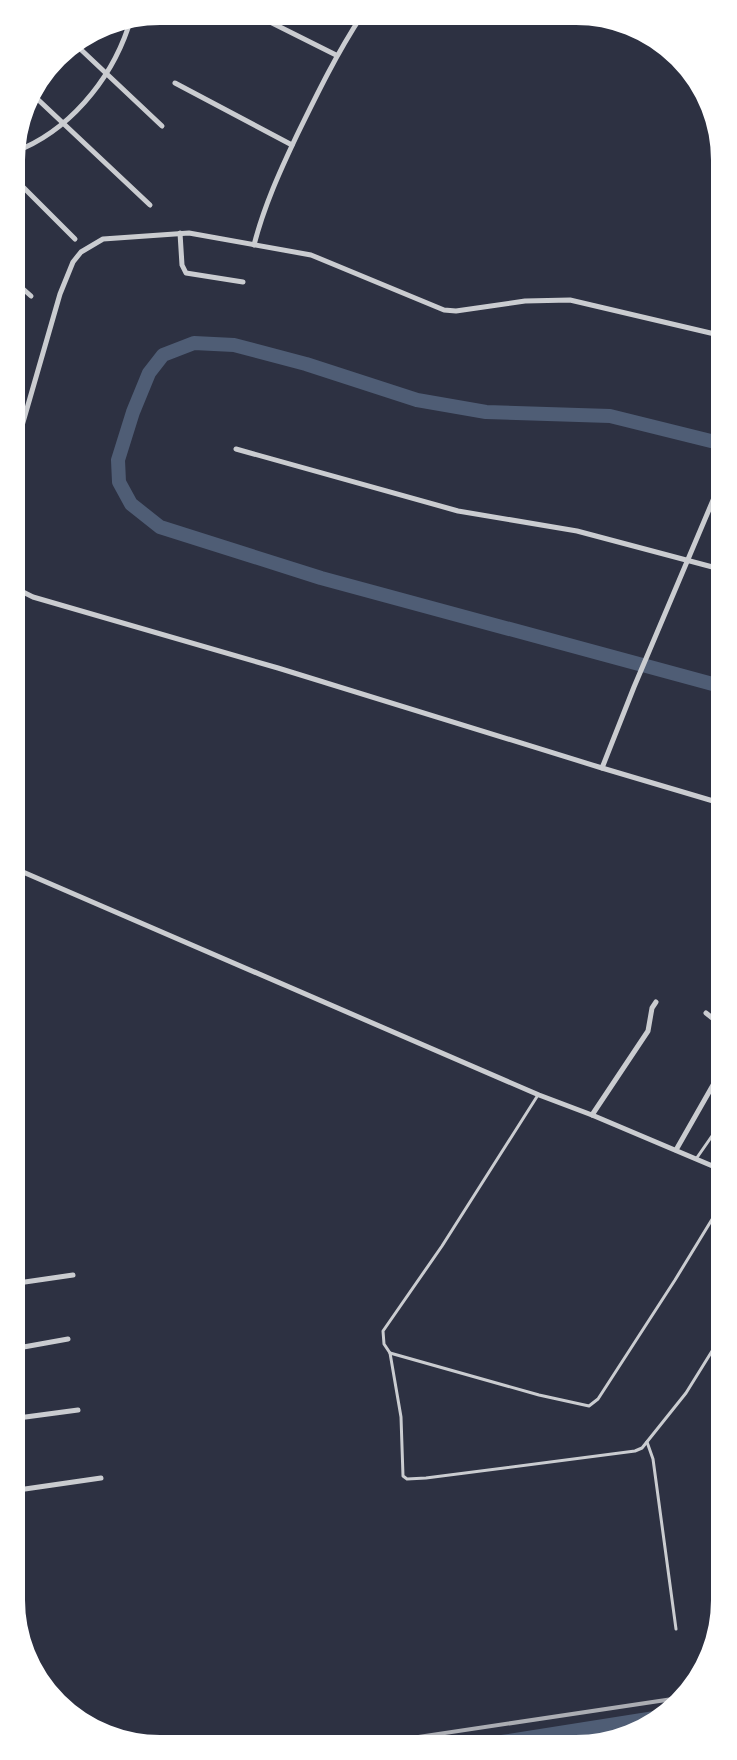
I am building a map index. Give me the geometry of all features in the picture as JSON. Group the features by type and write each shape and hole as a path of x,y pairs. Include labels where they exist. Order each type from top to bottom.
{"street":[{"path":"272,23 336,55"},
{"path":"254,245 271,190 336,55 357,23"},
{"path":"23,148 62,123 86,100 108,74 128,28"},
{"path":"80,49 162,126"},
{"path":"175,84 292,145"},
{"path":"37,99 150,205"},
{"path":"23,187 75,239"},
{"path":"180,233 182,265 186,273 243,282"},
{"path":"23,422 60,294 73,262 81,252 103,239 180,233 311,255 444,310 456,311 525,301 570,300 714,334"},
{"path":"23,288 31,296"},
{"path":"236,449 458,511 577,532 714,568"},
{"path":"602,768 634,687 714,500"},
{"path":"23,592 33,597 278,668 602,768 714,800"},
{"path":"23,872 539,1094 714,1167"},
{"path":"592,1115 648,1031 652,1008 656,1002"},
{"path":"706,1013 714,1019"},
{"path":"676,1150 714,1083"},
{"path":"23,1282 73,1275"},
{"path":"23,1347 68,1339"},
{"path":"23,1417 78,1410"},
{"path":"23,1489 101,1478"}],"lane":[{"path":"539,1094 442,1246 383,1331 384,1344 390,1353 401,1417 401,1470 403,1476 407,1479 635,1451 647,1442 686,1393 714,1348"},
{"path":"696,1159 714,1133"},
{"path":"390,1353 539,1395 589,1406 598,1399 714,1216"},
{"path":"647,1442 653,1459 676,1629"}],"waterway":[{"path":"714,442 610,416 486,412 417,400 306,364 234,345 194,343 163,355 149,373 133,412 118,460 119,482 131,504 160,527 321,578 714,684"},
{"path":"527,1738 643,1720"}],"railway":[{"path":"412,1738 671,1699"}]}
